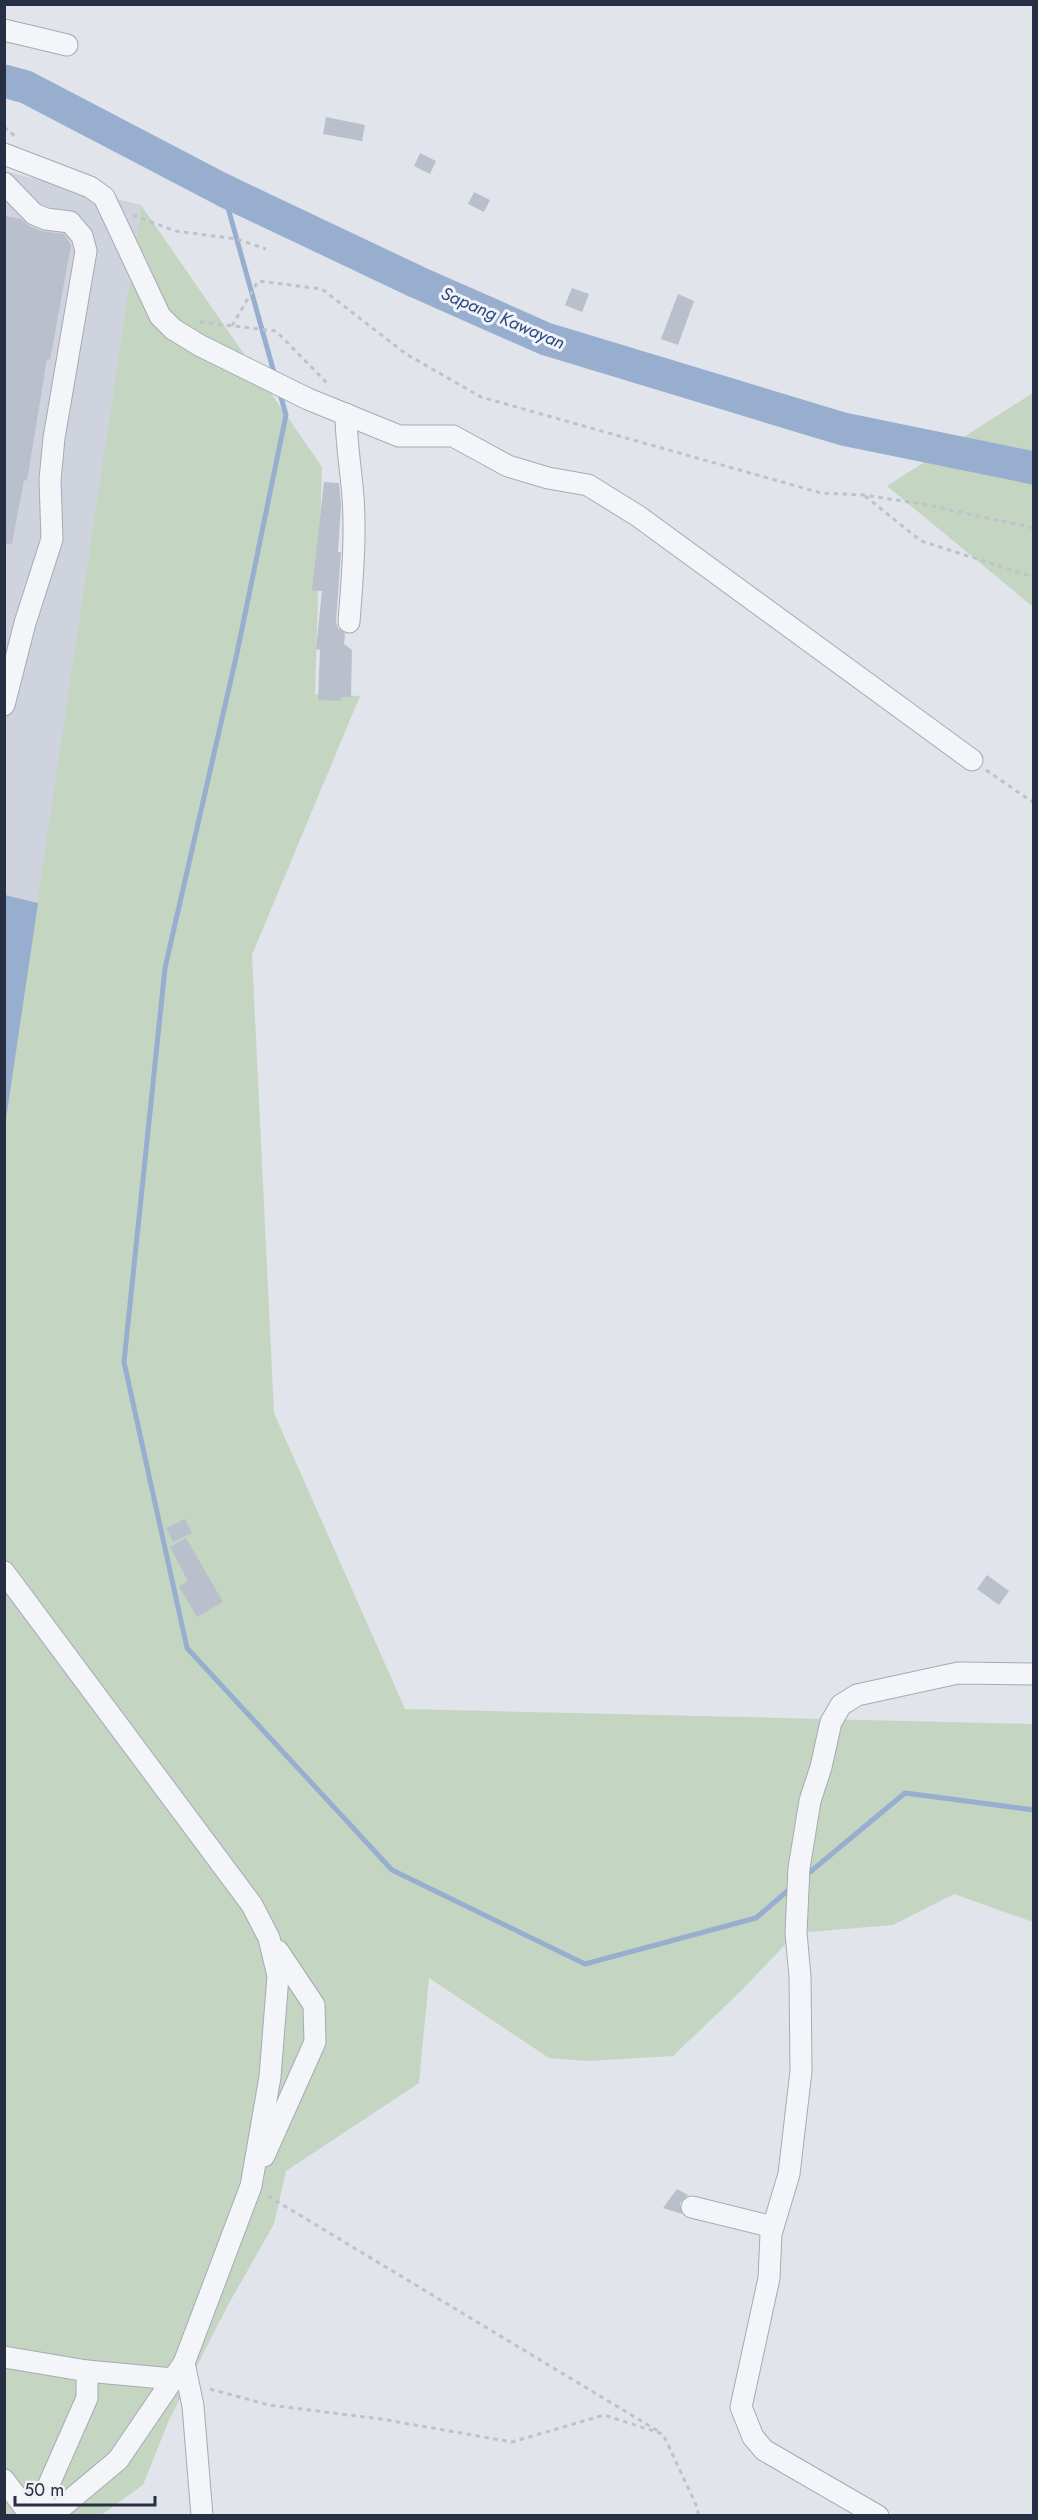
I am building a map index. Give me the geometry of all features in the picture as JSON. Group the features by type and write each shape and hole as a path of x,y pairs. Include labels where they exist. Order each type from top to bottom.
{"street":[{"path":"4,30 67,45"},
{"path":"4,154 90,187 104,197 154,307 173,329 234,364 308,399 399,436 453,436 508,466 548,478 588,485 600,491 638,516 972,760"},
{"path":"4,183 34,214 46,219 70,222 82,236 86,251 54,438 50,480 52,539 25,623 4,705"},
{"path":"346,414 346,444 353,496 355,545 349,622"},
{"path":"4,1572 252,1905 269,1938 314,2005 315,2042 251,2186 182,2375 118,2460 51,2516"},
{"path":"878,2516 764,2450 753,2437 741,2407 769,2278 773,2227 789,2174 801,2072 800,1977 796,1933 799,1868 810,1801 821,1767 831,1722 842,1705 857,1695 958,1673 1034,1674"},
{"path":"251,2186 270,2077 278,1976 269,1938"},
{"path":"692,2207 773,2227"},
{"path":"4,2357 87,2371 182,2375"},
{"path":"4,2480 33,2516 87,2398 87,2371"},
{"path":"182,2375 193,2406 202,2516"}],"path":[{"path":"109,205 175,231 237,239 266,249"},
{"path":"232,326 258,281 322,289 406,354 481,397 821,494 864,495 923,504 1034,528"},
{"path":"190,320 276,331 340,397 346,414"},
{"path":"864,495 921,541 1034,577"},
{"path":"972,760 1034,802"},
{"path":"251,2186 663,2434 698,2509 698,2516"},
{"path":"182,2375 269,2405 381,2419 512,2442 604,2415 663,2434"}],"shaded area":[{"path":"4,171 141,205 38,903 4,895"}],"green space":[{"path":"141,205 322,467 315,694 360,696 252,955 274,1413 405,1709 1033,1724 1033,1922 954,1894 893,1925 796,1933 742,1990 673,2056 588,2061 549,2058 429,1978 419,2083 286,2171 274,2224 228,2305 169,2420 143,2485 101,2515 5,2516 4,1126"},
{"path":"1033,393 1033,607 887,486"}],"water":[{"path":"4,895 38,903 5,1126"}],"building":[{"path":"326,117 365,125 362,141 323,134"},
{"path":"420,153 436,161 430,174 414,166"},
{"path":"474,192 490,200 484,212 468,204"},
{"path":"4,216 21,219 29,226 41,231 64,234 71,245 50,360 47,359 27,481 24,480 12,544 4,543"},
{"path":"572,288 589,294 582,312 565,305"},
{"path":"678,294 694,301 678,345 661,339"},
{"path":"324,482 339,483 341,505 338,552 341,552 336,622 338,628 345,634 344,644 352,650 351,697 341,697 341,701 318,700 320,650 316,649 322,591 312,590"},
{"path":"185,1519 192,1533 173,1542 166,1528"},
{"path":"186,1538 223,1602 197,1617 179,1586 188,1581 170,1547"},
{"path":"987,1575 1009,1591 999,1605 977,1589"},
{"path":"677,2189 688,2195 680,2203 682,2214 663,2208"}],"waterway":[{"name":"Sapang Kawayan","path":"4,81 26,87 223,190 417,282 546,339 843,429 1034,468"},
{"path":"223,190 275,376"},
{"path":"279,390 286,415 237,653 165,968 124,1362 187,1648 392,1870 585,1964 756,1918 792,1887"},
{"path":"804,1877 905,1793 1034,1810"}]}
